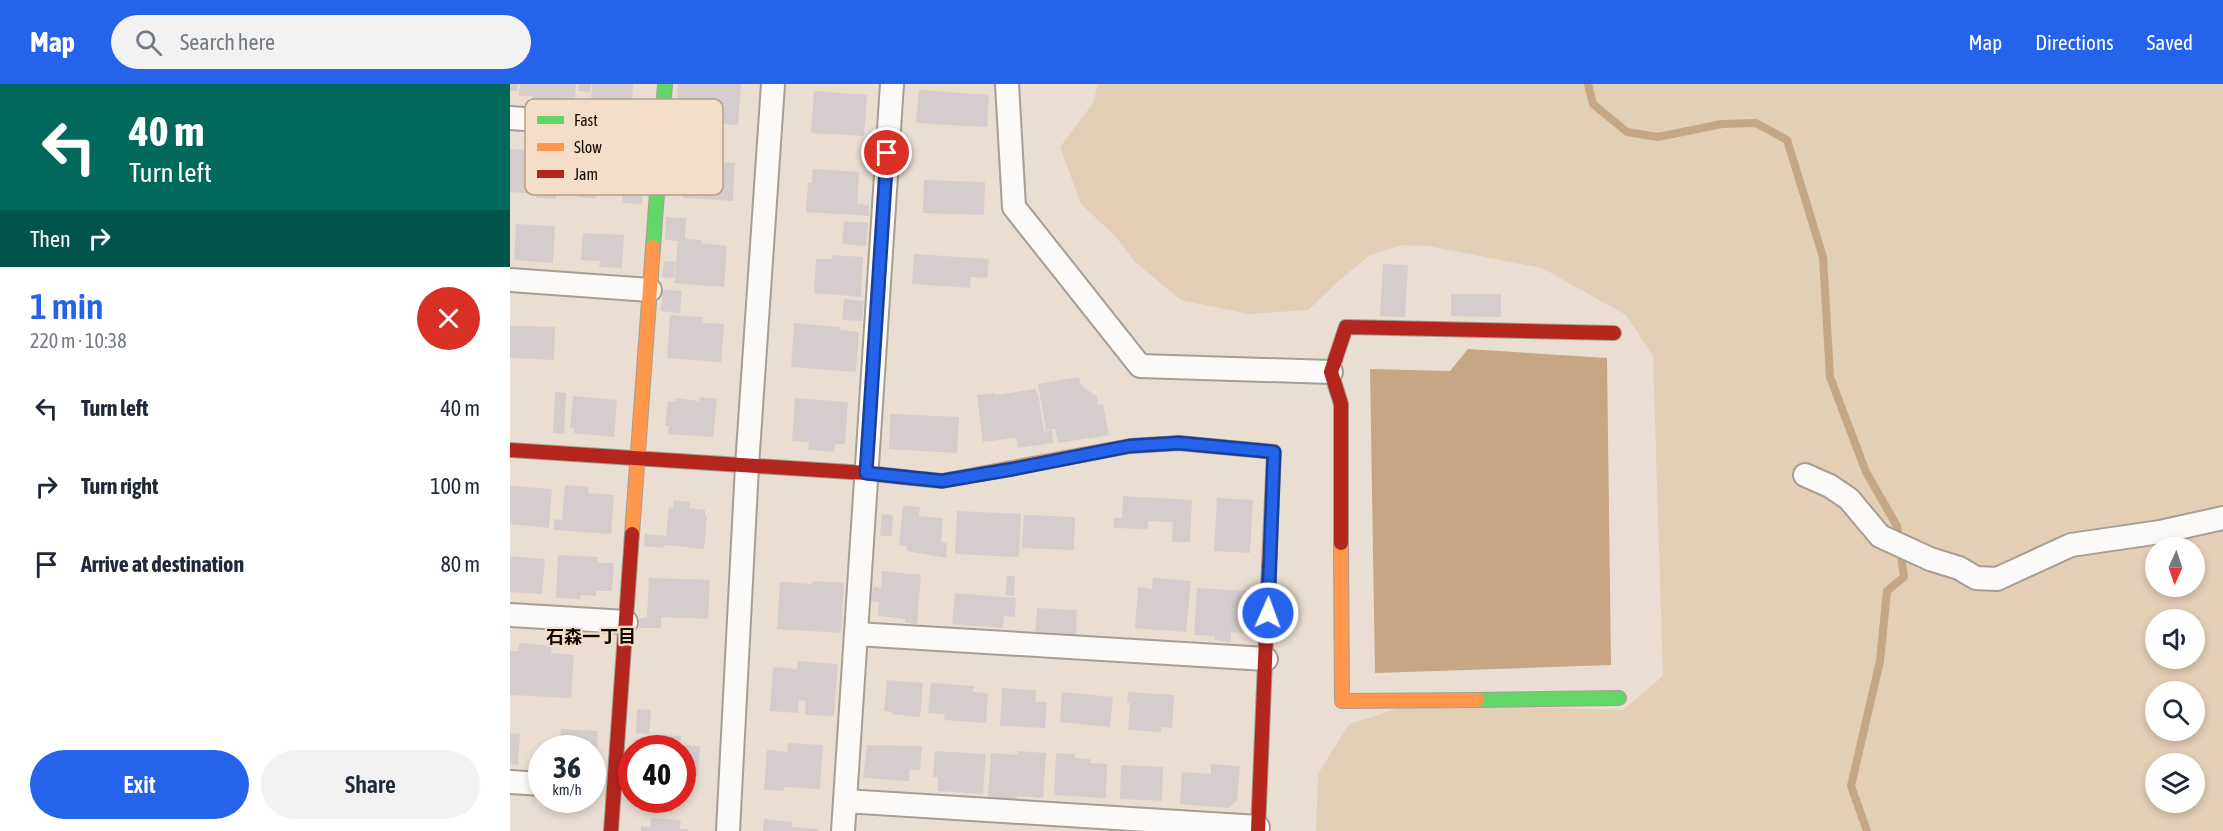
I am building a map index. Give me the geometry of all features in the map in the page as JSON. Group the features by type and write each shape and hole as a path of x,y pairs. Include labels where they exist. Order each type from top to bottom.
{"street":[{"path":"664,99 665,84"},
{"path":"728,831 747,466 773,84"},
{"path":"843,831 892,84"},
{"path":"1007,84 1014,207 1140,366 1331,372"},
{"path":"510,118 525,119"},
{"path":"606,766 626,622 657,195"},
{"path":"510,280 650,290"},
{"path":"1614,333 1346,327 1331,372 1341,404 1342,701 1618,698"},
{"path":"510,450 866,473 942,481 1130,446 1179,443 1274,452 1258,829 845,801"},
{"path":"1805,475 1830,486 1849,499 1880,536 1930,559 1959,568 1976,578 1997,579 2071,545 2160,532 2223,518"},
{"path":"510,615 626,622"},
{"path":"856,634 1266,659"},
{"path":"510,782 528,783"},
{"path":"606,804 611,831"}],"shaded area":[{"path":"1098,84 2223,84 2223,831 1316,831 1318,774 1349,724 1416,703 1623,710 1663,676 1653,356 1626,315 1542,268 1428,246 1402,245 1370,255 1308,310 1249,314 1181,300 1135,262 1116,237 1081,204 1060,147 1093,103"},
{"path":"1468,349 1607,358 1611,665 1375,673 1370,369 1450,371"}],"building":[{"path":"510,84 518,84 517,91 510,91"},
{"path":"520,84 576,84 575,99 532,99 532,96 519,96"},
{"path":"579,84 591,84 590,92 578,91"},
{"path":"592,84 633,84 632,99 591,99"},
{"path":"678,84 741,84 738,125 723,124 723,99 677,99"},
{"path":"919,90 989,95 987,127 916,123"},
{"path":"814,91 867,95 864,136 811,133"},
{"path":"510,149 525,150 525,193 510,192"},
{"path":"723,162 735,163 733,201 683,198 683,195 723,195"},
{"path":"813,169 859,172 857,204 869,205 869,216 806,212 808,183 812,183"},
{"path":"924,180 985,182 984,215 923,213"},
{"path":"536,195 556,195 556,199 536,198"},
{"path":"578,195 597,195 596,199 578,197"},
{"path":"622,195 642,195 642,204 622,203"},
{"path":"666,217 686,218 685,239 702,240 702,243 727,246 724,287 674,283 678,241 665,240"},
{"path":"844,221 868,223 866,246 842,244"},
{"path":"516,224 555,226 553,263 514,260"},
{"path":"583,233 624,235 622,268 599,267 600,261 581,260"},
{"path":"914,254 989,259 987,278 971,277 970,288 912,284"},
{"path":"832,255 863,257 861,297 814,293 816,259 832,259"},
{"path":"664,261 675,262 674,278 662,277"},
{"path":"1383,264 1408,265 1405,317 1380,316"},
{"path":"663,290 682,291 680,313 661,311"},
{"path":"1451,294 1501,294 1501,317 1451,316"},
{"path":"844,299 864,301 862,321 842,320"},
{"path":"670,315 703,317 703,323 724,324 721,362 667,358"},
{"path":"794,323 840,327 840,330 859,332 856,372 791,367"},
{"path":"510,326 555,327 554,360 510,358"},
{"path":"1079,377 1081,386 1097,396 1098,405 1103,404 1109,435 1058,443 1055,429 1046,430 1038,384"},
{"path":"1036,389 1044,431 1052,430 1053,443 1018,448 1016,438 983,442 977,395 995,393 995,395"},
{"path":"555,392 566,393 564,434 553,433"},
{"path":"573,396 617,400 614,437 574,433 574,428 570,428"},
{"path":"700,397 717,399 713,437 668,434 669,426 665,426 668,401 675,402 676,398 699,401"},
{"path":"795,398 848,402 845,444 835,444 834,452 808,450 809,442 792,441"},
{"path":"890,414 959,417 957,453 889,449"},
{"path":"565,485 589,487 588,493 614,495 611,534 554,530 554,519 562,520"},
{"path":"510,486 552,489 549,528 510,524"},
{"path":"1123,496 1192,500 1190,542 1172,542 1173,522 1148,521 1148,529 1113,528 1114,518 1122,518"},
{"path":"1217,498 1253,500 1250,553 1214,551"},
{"path":"673,500 690,502 689,508 705,510 705,516 707,516 704,549 665,545 664,548 644,546 645,534 666,536 669,507 673,508"},
{"path":"903,506 920,507 919,516 943,518 941,542 947,543 946,558 907,551 907,546 899,545"},
{"path":"957,511 1021,514 1019,557 955,554"},
{"path":"882,514 893,515 892,536 880,536"},
{"path":"1024,515 1075,517 1074,550 1022,548"},
{"path":"558,555 598,557 598,563 614,563 612,591 596,591 596,596 581,595 580,599 556,598"},
{"path":"510,556 545,559 542,594 510,592"},
{"path":"882,571 921,575 917,624 905,623 905,619 878,616 879,602 871,601 873,587 881,588"},
{"path":"1007,576 1015,576 1014,596 1005,595"},
{"path":"649,578 710,580 708,619 661,617 661,628 639,628 640,618 647,617"},
{"path":"1153,578 1191,581 1186,632 1135,628 1138,587 1152,589"},
{"path":"813,581 844,583 841,633 777,629 780,582 812,584"},
{"path":"1197,588 1249,591 1246,633 1231,632 1231,642 1215,640 1215,636 1194,635"},
{"path":"955,593 1016,598 1015,617 1004,616 1003,628 952,624"},
{"path":"1037,608 1077,610 1076,637 1035,635"},
{"path":"519,643 552,646 551,653 574,655 571,698 510,695 510,651 519,651"},
{"path":"798,661 838,664 834,716 805,715 806,701 799,700 798,713 770,711 773,667 797,669"},
{"path":"887,680 923,683 920,717 884,711"},
{"path":"931,683 974,686 973,692 988,693 986,723 944,720 945,714 928,713"},
{"path":"1002,688 1036,690 1035,702 1047,702 1045,728 1000,726"},
{"path":"1062,692 1113,697 1110,727 1060,722"},
{"path":"1128,692 1174,695 1172,728 1162,727 1161,732 1128,730 1130,703 1127,703"},
{"path":"637,709 651,710 649,734 636,733"},
{"path":"561,729 598,731 598,735 560,735"},
{"path":"510,733 520,734 518,765 510,764"},
{"path":"788,743 823,745 820,789 784,787 784,791 764,790 767,750 787,752"},
{"path":"867,745 922,746 920,770 910,769 909,781 863,778"},
{"path":"696,746 700,746 698,776 696,776"},
{"path":"935,751 986,754 983,794 938,791 938,777 933,777"},
{"path":"1018,751 1046,753 1043,798 988,797 991,753 1018,755"},
{"path":"1056,753 1075,754 1075,758 1090,759 1090,763 1107,764 1106,798 1054,795"},
{"path":"1211,764 1240,766 1237,800 1229,808 1180,804 1182,772 1211,774"},
{"path":"1121,765 1163,767 1162,801 1120,799"},
{"path":"651,818 681,820 680,829 688,829 688,831 641,831 641,826 650,827"},
{"path":"764,819 792,822 792,827 818,829 818,831 763,831"}],"waterway":[{"path":"1588,84 1593,104 1627,132 1658,137 1722,124 1756,123 1787,140 1823,257 1830,377 1866,472 1897,526 1904,577 1887,591 1880,661 1851,786 1867,831"}],"traffic: fast":[{"path":"664,99 665,84"},
{"path":"653,247 657,195"},
{"path":"1477,700 1619,698"}],"traffic: slow":[{"path":"632,534 653,247"},
{"path":"921,479 942,481 1130,446 1179,443 1274,452 1269,564"},
{"path":"1341,543 1342,701 1477,700"}],"traffic: jam":[{"path":"1341,543 1341,404 1331,372 1346,327 1614,333"},
{"path":"510,450 866,473 921,479"},
{"path":"611,831 632,534"},
{"path":"1258,831 1269,564"}],"district":[{"name":"石森一丁目","path":"591,636"}],"route":[{"path":"887,153 866,473 942,481 1130,446 1179,443 1274,452 1268,613"}]}
